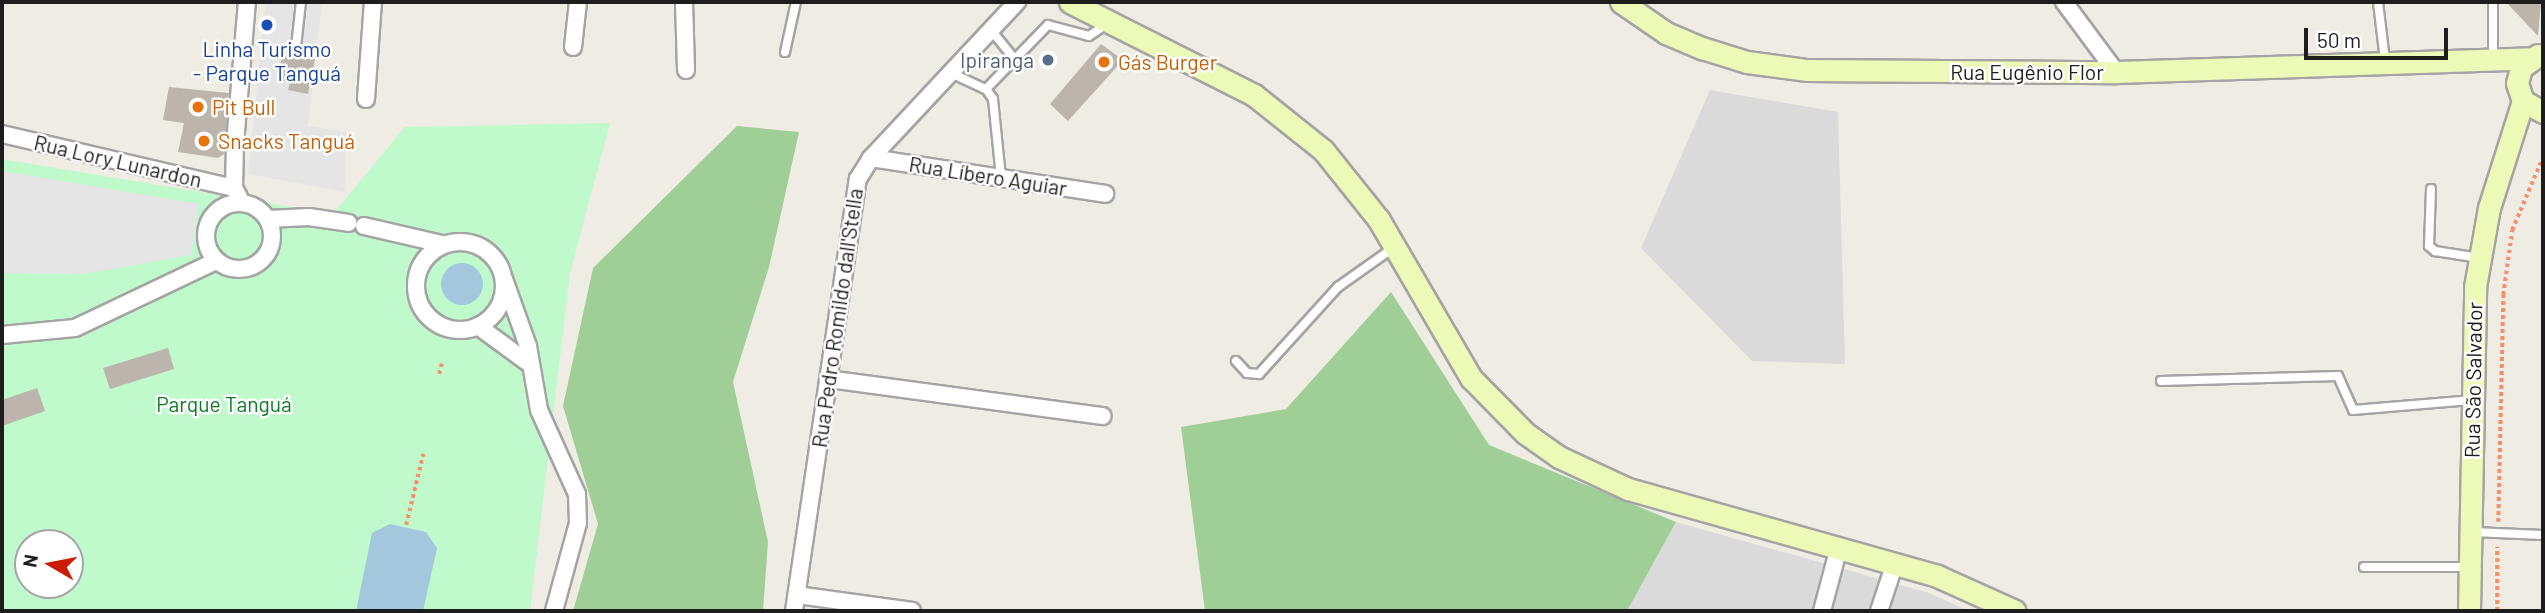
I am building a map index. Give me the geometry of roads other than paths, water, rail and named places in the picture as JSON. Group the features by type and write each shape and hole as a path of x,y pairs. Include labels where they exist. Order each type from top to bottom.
{"main road":[{"path":"1070,2 1276,110 1342,170 1396,246 1471,378 1525,433 1559,457 1629,489 1895,563 1960,585 2015,611"},
{"name":"Rua Eugênio Flor","path":"1621,2 1666,33 1702,48 1779,68 2116,72 2448,63 2538,56"},
{"name":"Rua São Salvador","path":"2469,611 2472,400 2479,258 2489,208 2508,154 2521,92 2521,68 2538,56"},
{"name":"Rua Eugênio Flor","path":"2448,63 2487,71 2521,92 2543,113"},
{"name":"Rua São Salvador","path":"2508,154 2543,113"}],"street":[{"path":"238,195 268,219 271,248 259,264 241,270 216,261 206,240 208,223 238,195 247,2"},
{"path":"366,99 373,2"},
{"path":"573,47 578,2"},
{"path":"684,2 686,70"},
{"name":"Rua Pedro Romildo dall'Stella","path":"796,603 855,188 871,158 1017,2"},
{"path":"2064,2 2116,72"},
{"name":"Rua Lory Lunardon","path":"2,134 238,195"},
{"name":"Rua Líbero Aguiar","path":"871,158 1105,194"},
{"path":"268,219 309,217 356,224 442,244 474,243 488,251 504,279 531,365 539,410 578,495 578,523 554,611"},
{"path":"442,244 419,266 416,298 435,323 449,329 478,326 498,307 504,279"},
{"path":"2,335 75,327 216,261"},
{"path":"478,326 531,365"},
{"path":"828,379 1103,416"},
{"path":"1822,611 1839,547"},
{"path":"1879,611 1895,563"},
{"path":"796,603 912,611"}],"lane":[{"path":"296,47 300,2"},
{"path":"785,52 796,2"},
{"path":"2378,2 2385,64"},
{"path":"2493,2 2493,60"},
{"path":"985,89 1013,57 1048,25 1089,36 1110,22"},
{"path":"991,30 1013,57"},
{"path":"951,72 985,89 993,99 1001,178"},
{"path":"2431,189 2429,246 2435,251 2479,258"},
{"path":"1236,361 1247,373 1259,374 1338,287 1396,246"},
{"path":"2161,381 2339,376 2353,410 2472,400"},
{"path":"2470,532 2543,535"},
{"path":"2364,567 2469,567"}],"water":[{"path":"462,263 477,269 483,284 477,299 462,305 447,299 441,284 447,269"},
{"path":"390,524 426,532 437,548 423,611 356,611 372,533"}],"place":[{"name":"Linha Turismo - Parque Tanguá","path":"267,25"},
{"name":"Ipiranga","path":"1048,60"},
{"name":"Gás Burger","path":"1104,62"},
{"name":"Pit Bull","path":"198,107"},
{"name":"Snacks Tanguá","path":"204,141"}],"park label":[{"name":"Parque Tanguá","path":"224,404"}]}
